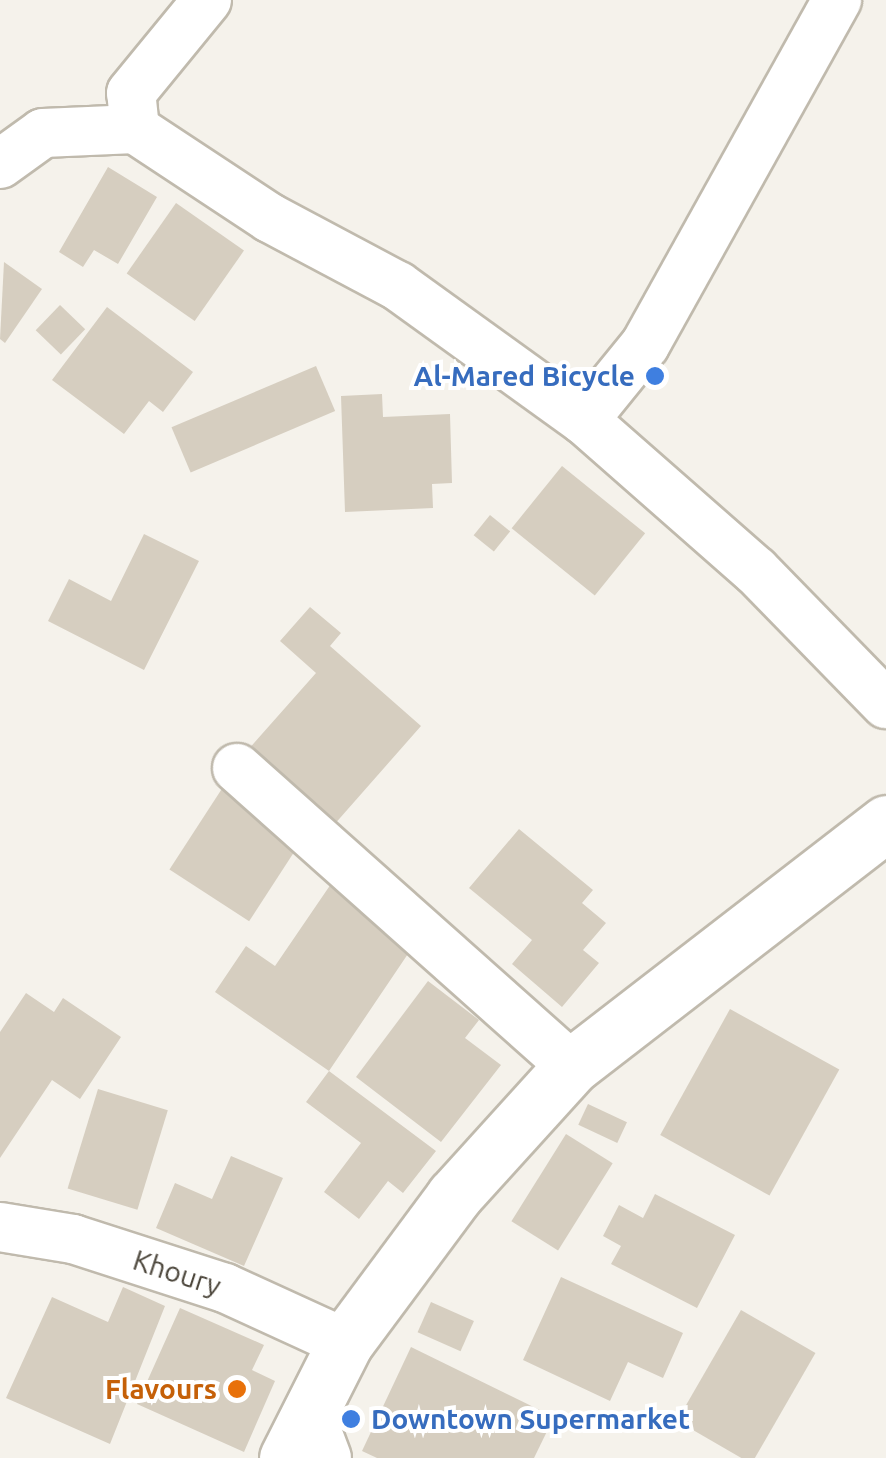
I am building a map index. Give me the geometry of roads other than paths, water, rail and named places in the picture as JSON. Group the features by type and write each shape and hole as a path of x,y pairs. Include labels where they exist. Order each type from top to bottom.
{"street":[{"path":"135,129 131,92 206,0"},
{"path":"584,420 645,345 838,0"},
{"path":"0,164 44,133 135,129 270,218 398,286 584,420 756,571 886,704"},
{"path":"237,768 572,1066"},
{"path":"308,1442 345,1343 454,1196 572,1066 886,823"},
{"name":"Khoury","path":"0,1227 73,1239 225,1288 345,1343"}],"place":[{"name":"Al-Mared Bicycle","path":"655,376"},
{"name":"Flavours","path":"237,1389"},
{"name":"Downtown Supermarket","path":"351,1419"}]}
